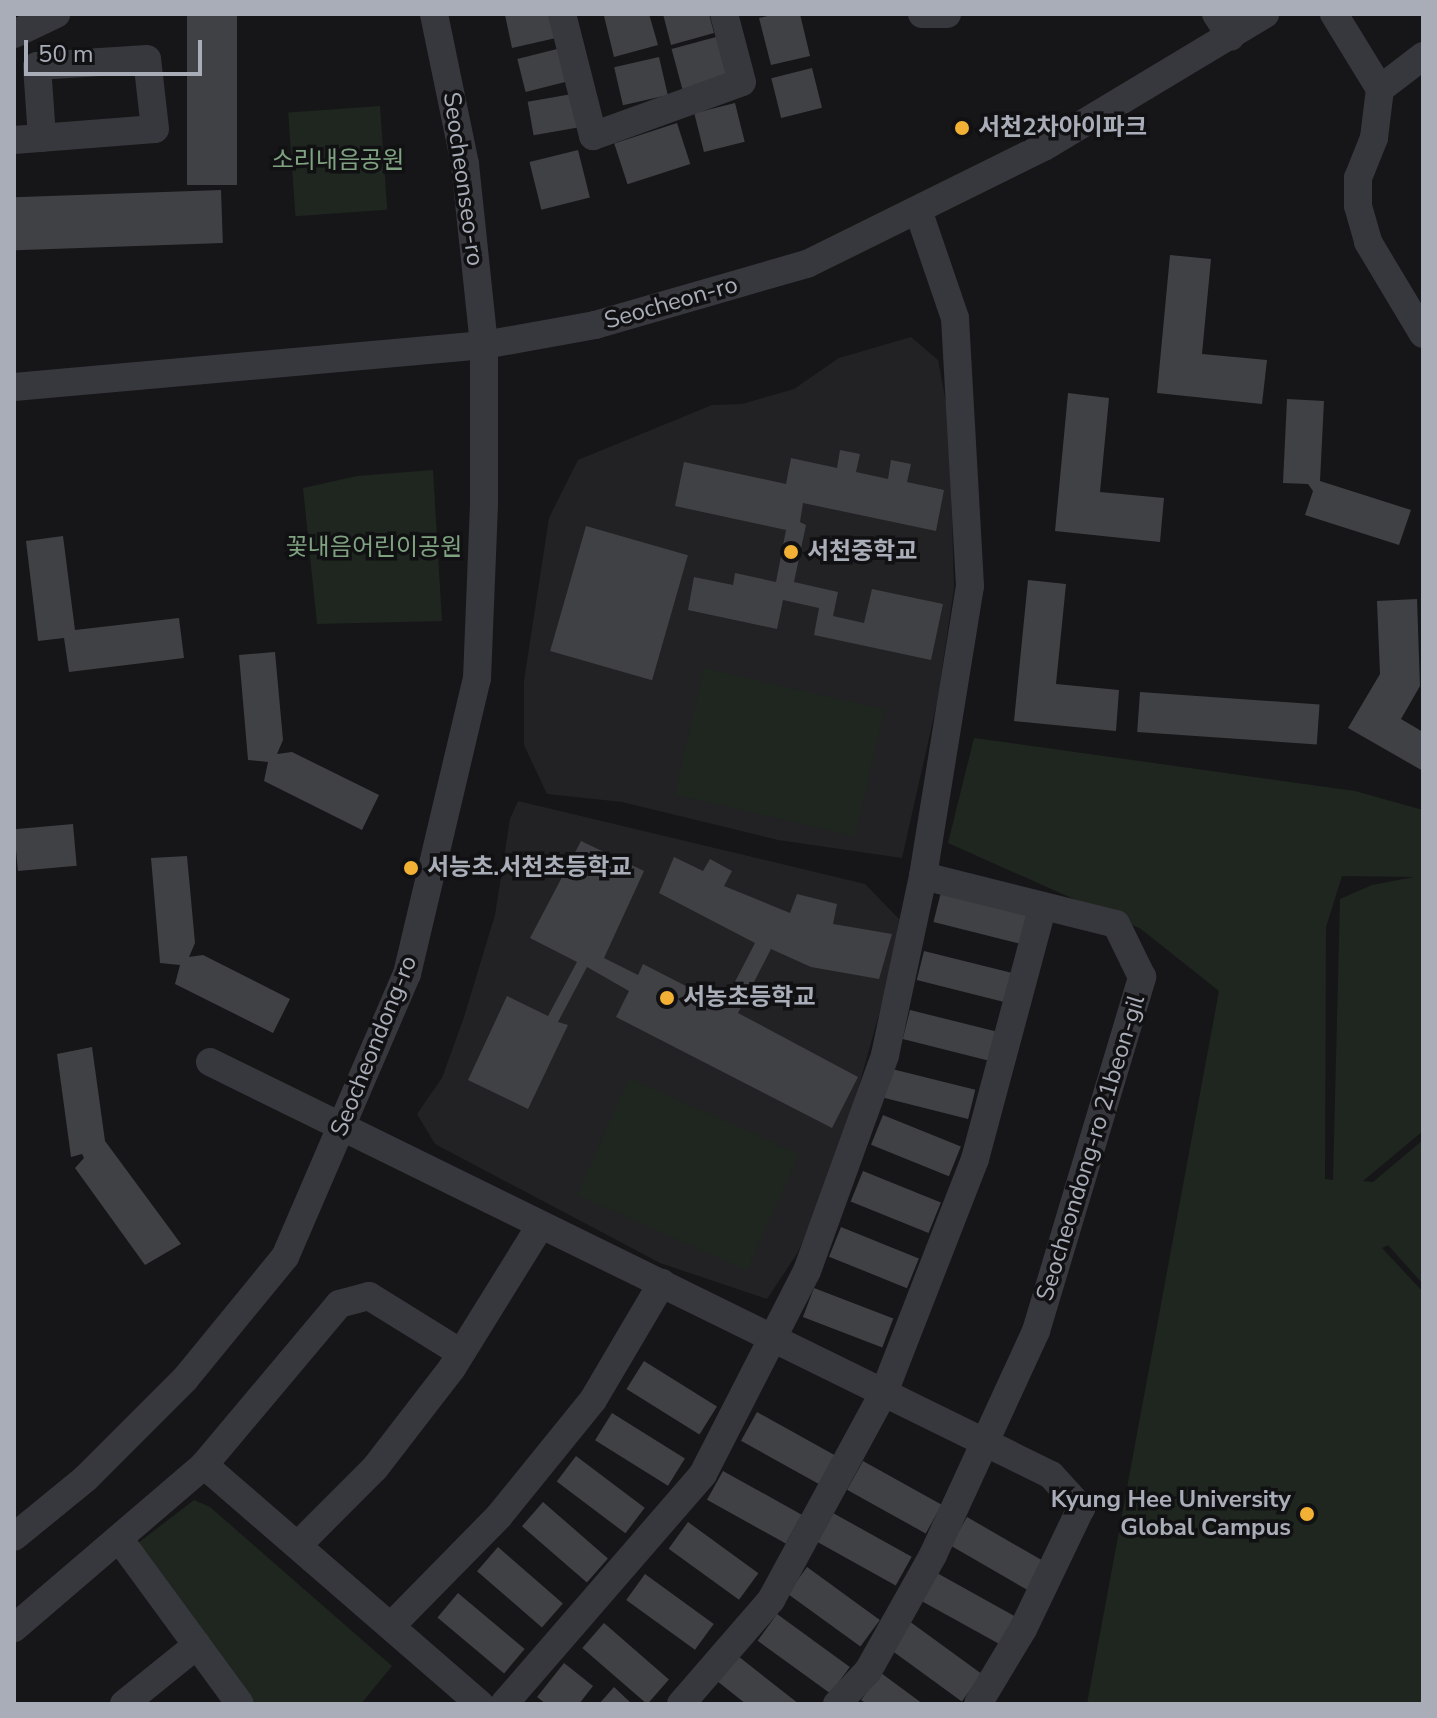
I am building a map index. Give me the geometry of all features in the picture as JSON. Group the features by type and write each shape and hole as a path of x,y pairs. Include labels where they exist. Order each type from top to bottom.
{"street":[{"path":"14,34 56,14"},
{"name":"Seocheonseo-ro","path":"434,14 465,164 484,345"},
{"path":"562,14 593,136 742,82 724,14"},
{"path":"922,14 947,14"},
{"name":"Seocheon-ro","path":"14,387 484,345 595,325 792,269 919,213 1044,147 1224,26 1265,14"},
{"path":"1334,14 1380,89 1374,138 1358,178 1358,206 1368,242 1423,334"},
{"path":"1380,89 1423,56"},
{"path":"147,59 155,129 28,139 37,66 147,59"},
{"path":"504,1704 703,1474 807,1271 885,1055 923,876 970,586 955,318 919,213"},
{"name":"Seocheondong-ro","path":"14,1537 86,1478 185,1379 285,1257 407,974 477,679 484,345"},
{"name":"Seocheondong-ro 21beon-gil","path":"837,1704 868,1671 933,1555 1036,1331 1142,977 1116,924 1042,909 923,876"},
{"path":"681,1704 771,1600 885,1390 975,1159 1042,909"},
{"path":"210,1062 540,1226 885,1390 1051,1475 1081,1508 1023,1629 978,1704"},
{"path":"298,1545 375,1468 461,1353 540,1226"},
{"path":"391,1626 499,1516 593,1400 662,1283"},
{"path":"14,1628 204,1465 339,1304 369,1296 461,1353"},
{"path":"204,1465 480,1704"},
{"path":"120,1540 240,1704"},
{"path":"124,1704 197,1645"}],"shaded area":[{"path":"911,337 938,360 949,418 954,588 937,703 902,858 778,840 622,802 547,794 524,745 524,681 549,518 578,460 712,405 742,404 794,389 839,358"},
{"path":"518,801 865,884 899,919 894,961 838,1160 798,1252 767,1299 660,1263 435,1144 417,1114 442,1078 464,1017 495,915 510,819"}],"green space":[{"name":"소리내음공원","path":"380,106 387,210 295,216 288,112"},
{"name":"꽃내음어린이공원","path":"433,470 442,621 317,624 303,488 357,476"},
{"path":"704,668 884,710 855,836 675,795"},
{"path":"974,738 1355,791 1423,810 1423,1131 1363,1181 1373,1182 1423,1140 1423,1284 1388,1245 1382,1248 1423,1292 1423,1704 1087,1704 1219,991 1141,929 948,843","holes":["1342,876 1414,877 1372,885 1340,899 1333,1180 1325,1179 1326,927"]},
{"path":"629,1078 799,1154 747,1271 577,1195"},
{"path":"194,1500 210,1507 392,1666 361,1704 255,1704 138,1543"}],"building":[{"path":"187,14 237,14 237,185 187,185"},
{"path":"551,14 556,38 512,48 505,15"},
{"path":"649,14 658,45 614,57 604,16"},
{"path":"663,14 709,14 714,33 671,45"},
{"path":"800,14 810,56 771,65 759,18"},
{"path":"716,37 728,81 683,93 672,49"},
{"path":"561,48 569,81 526,92 517,59"},
{"path":"659,57 668,95 623,105 614,67"},
{"path":"812,68 822,108 781,118 771,78"},
{"path":"572,94 578,127 534,135 528,102"},
{"path":"735,103 745,142 704,152 694,113"},
{"path":"677,123 690,164 628,184 614,143"},
{"path":"578,150 590,198 541,210 529,162"},
{"path":"221,190 223,243 16,250 14,197"},
{"path":"1170,255 1211,259 1202,354 1267,360 1262,404 1157,393"},
{"path":"1068,393 1109,398 1100,492 1164,498 1160,542 1055,531"},
{"path":"1287,399 1324,401 1320,481 1411,510 1399,545 1305,515 1313,491 1308,484 1283,483"},
{"name":"서천중학교","path":"840,450 860,454 856,472 888,479 891,460 911,464 907,482 944,490 936,531 803,503 800,522 806,525 794,582 838,592 833,616 864,623 872,589 943,604 931,660 814,635 819,608 783,600 777,629 688,610 694,577 733,585 735,573 776,582 786,530 675,506 684,462 786,484 791,458 837,468"},
{"path":"586,526 688,555 652,680 550,651"},
{"path":"63,536 75,630 179,618 184,658 69,672 64,638 38,641 26,541"},
{"path":"1028,580 1066,584 1056,684 1119,690 1116,731 1014,721"},
{"path":"1417,599 1420,686 1401,719 1423,732 1423,771 1348,728 1380,674 1377,601"},
{"path":"275,652 283,740 277,754 292,752 379,795 362,830 264,781 268,762 248,760 239,655"},
{"path":"1140,692 1320,705 1317,744 1137,732"},
{"path":"73,824 77,866 18,871 14,829"},
{"name":"서농초등학교","path":"581,841 644,871 604,958 638,975 643,964 723,1005 755,943 659,893 674,857 703,871 710,859 732,871 724,886 790,913 797,894 837,904 833,924 892,934 879,979 811,967 771,949 738,1013 858,1077 832,1128 616,1017 629,991 587,967 558,1022 568,1025 528,1109 468,1080 507,996 548,1016 577,962 530,938"},
{"path":"187,856 195,943 189,957 203,955 290,999 273,1033 175,984 180,965 160,963 151,858"},
{"path":"941,892 1028,914 1021,944 934,922"},
{"path":"924,951 1011,973 1004,1002 917,980"},
{"path":"910,1010 997,1032 990,1061 903,1039"},
{"path":"92,1047 105,1141 181,1244 145,1265 75,1168 84,1158 82,1154 71,1157 57,1054"},
{"path":"888,1068 975,1090 968,1119 881,1097"},
{"path":"883,1115 961,1146 949,1176 871,1145"},
{"path":"863,1171 941,1202 929,1233 851,1202"},
{"path":"841,1227 919,1258 907,1288 829,1257"},
{"path":"814,1288 893,1318 882,1347 803,1317"},
{"path":"644,1361 717,1407 699,1435 627,1389"},
{"path":"757,1412 836,1456 820,1484 741,1441"},
{"path":"612,1413 685,1459 668,1486 595,1440"},
{"path":"576,1456 645,1508 625,1533 557,1482"},
{"path":"863,1461 942,1505 926,1533 847,1490"},
{"path":"723,1471 802,1515 786,1543 707,1500"},
{"path":"543,1502 608,1558 587,1583 522,1526"},
{"path":"833,1513 912,1557 896,1585 817,1542"},
{"path":"967,1517 1045,1562 1028,1591 950,1546"},
{"path":"688,1522 758,1573 739,1600 669,1549"},
{"path":"498,1547 563,1603 542,1628 477,1571"},
{"path":"807,1567 880,1620 860,1647 788,1594"},
{"path":"937,1573 1016,1617 1000,1645 921,1601"},
{"path":"645,1574 714,1624 695,1650 626,1600"},
{"path":"458,1593 525,1649 504,1673 437,1618"},
{"path":"777,1614 850,1667 830,1694 758,1641"},
{"path":"909,1621 982,1674 962,1701 889,1649"},
{"path":"604,1623 669,1679 647,1704 582,1648"},
{"path":"738,1656 799,1704 746,1704 717,1681"},
{"path":"564,1663 593,1686 579,1704 546,1704 537,1697"},
{"path":"881,1673 923,1704 867,1704 861,1700"},
{"path":"614,1687 632,1704 599,1704"}],"place":[{"name":"서천2차아이파크","path":"962,128"},
{"name":"서천중학교","path":"791,552"},
{"name":"서능초.서천초등학교","path":"411,868"},
{"name":"서농초등학교","path":"667,998"},
{"name":"Kyung Hee University Global Campus","path":"1307,1514"}]}
